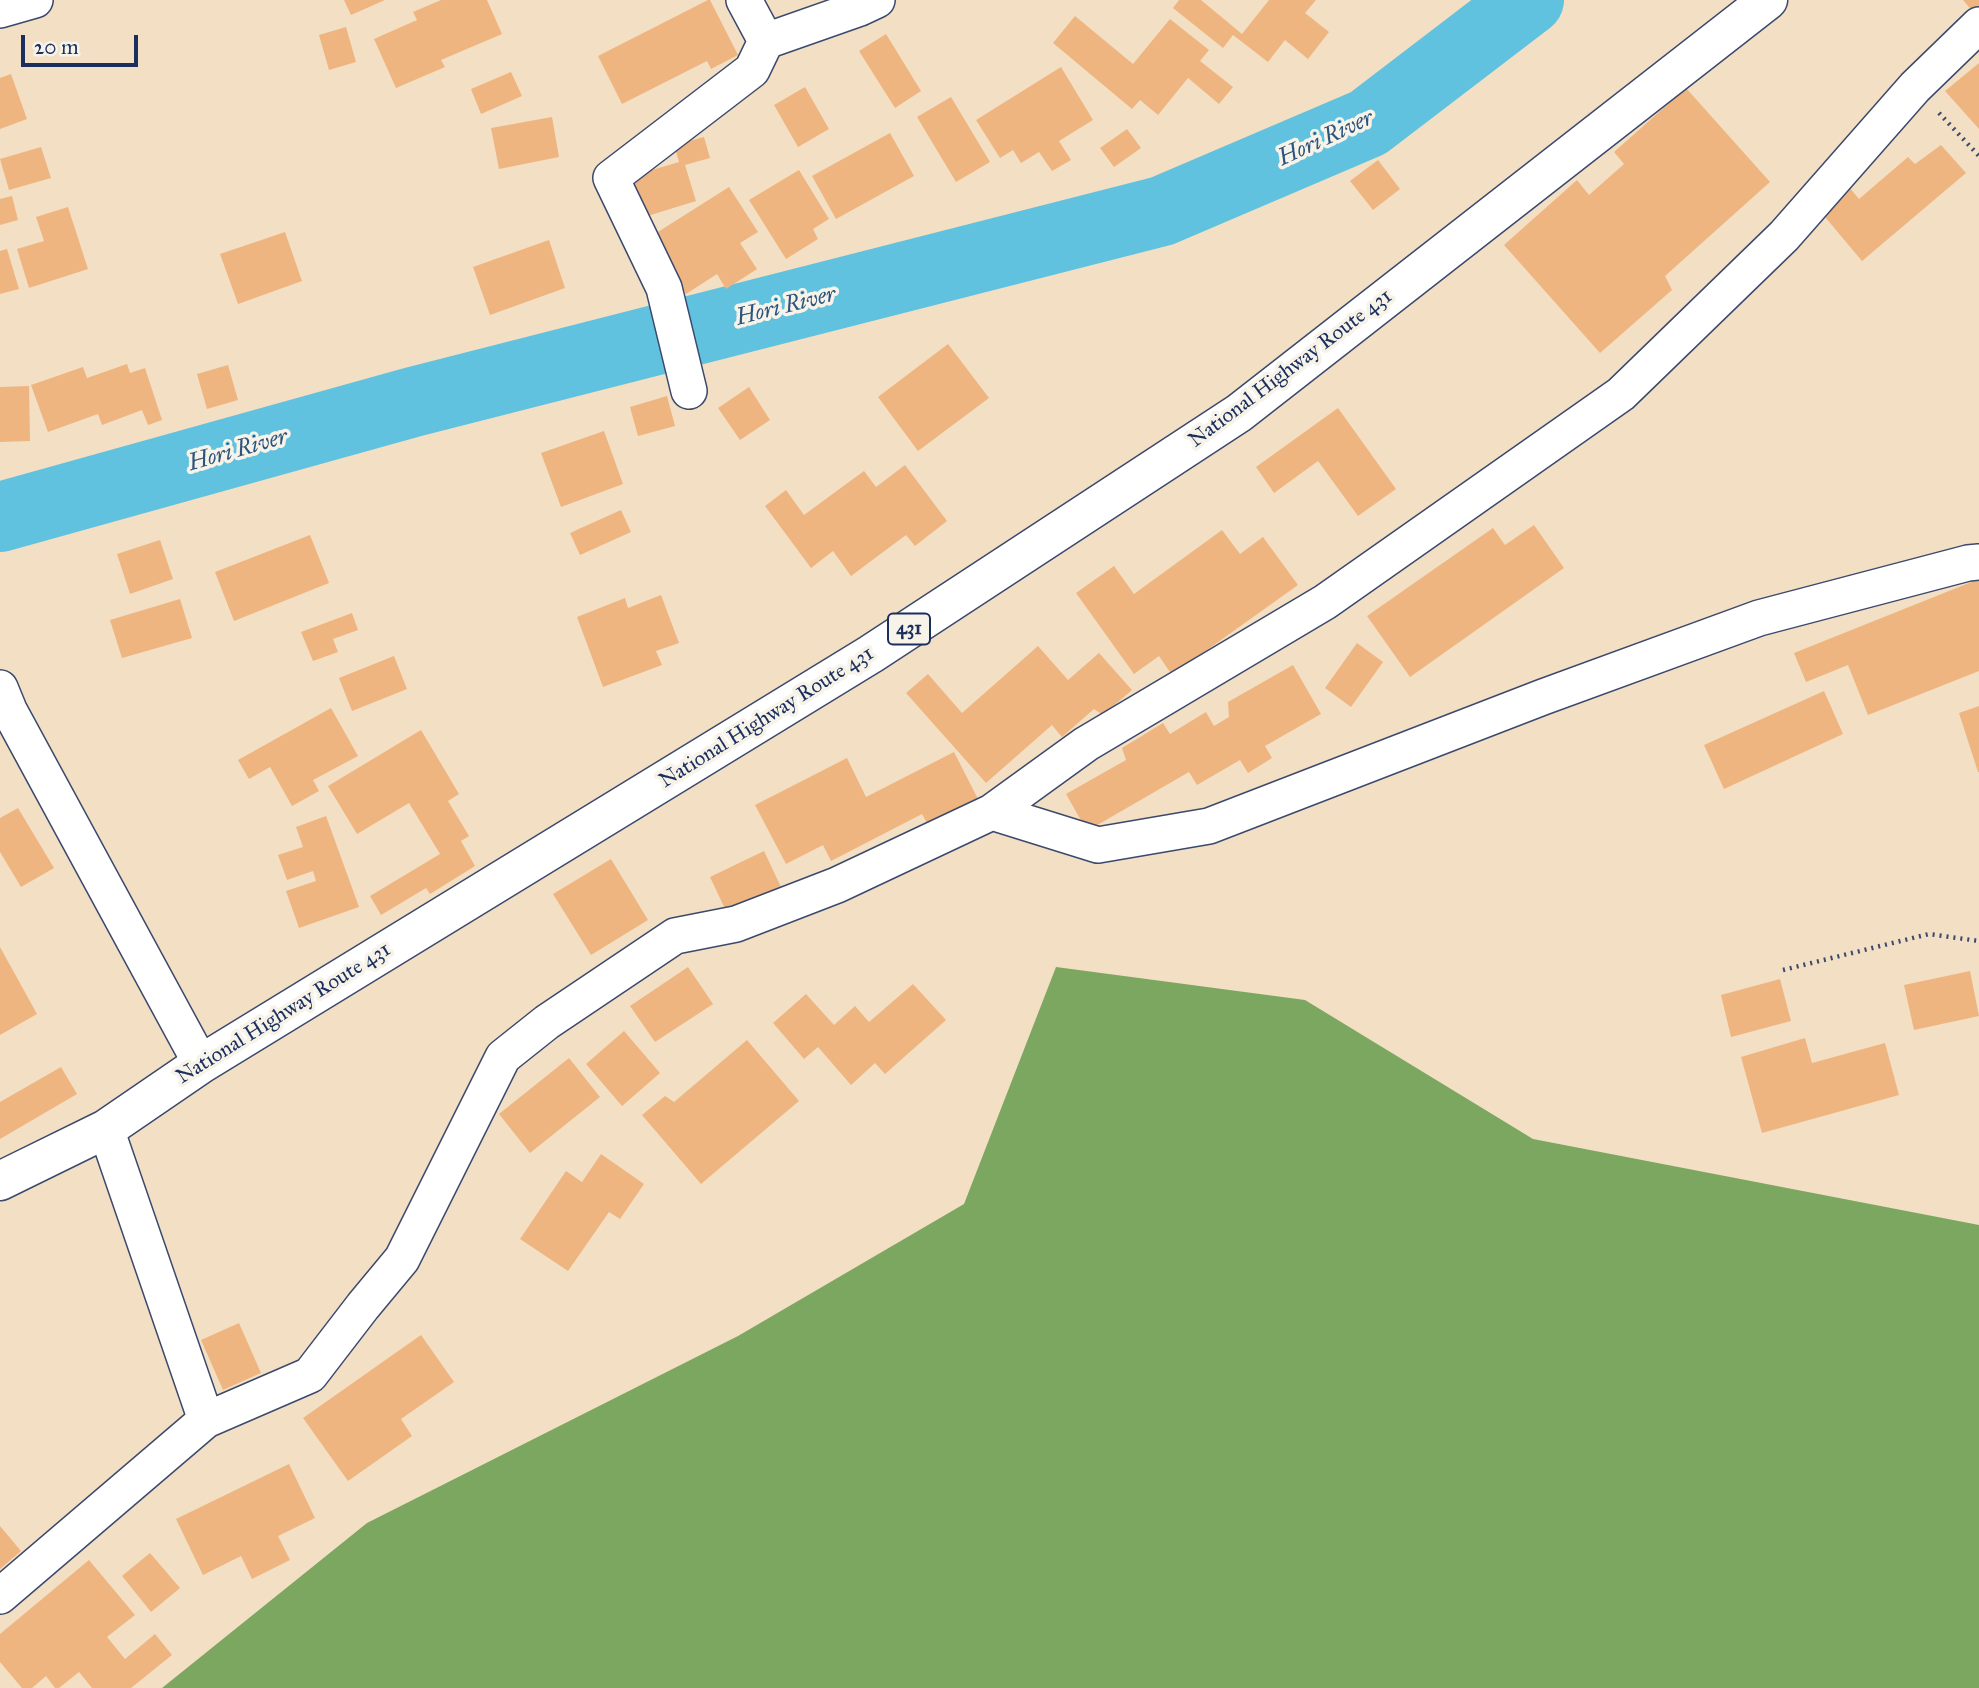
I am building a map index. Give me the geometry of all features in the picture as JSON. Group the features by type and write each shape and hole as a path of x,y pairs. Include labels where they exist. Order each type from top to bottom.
{"highway":[{"name":"National Highway Route 431","path":"0,1181 106,1129 201,1064 871,654 1239,413 1768,0"}],"street":[{"path":"0,10 34,0"},
{"path":"744,0 765,41"},
{"path":"688,391 664,288 611,178 752,71 765,41 860,9 877,0"},
{"path":"0,1596 206,1420 310,1375 402,1259 503,1057 547,1022 675,936 736,924 761,915 837,885 992,812 1086,744 1325,602 1621,394 1784,236 1915,87 1979,25"},
{"path":"992,812 1098,845 1209,827 1543,697 1759,618 1979,562"},
{"path":"0,688 9,710 201,1064"},
{"path":"106,1129 206,1420"}],"path":[{"path":"1915,87 1979,156"},
{"path":"1783,970 1929,934 1979,941"}],"green space":[{"path":"1056,967 1305,1000 1533,1139 1979,1225 1979,1688 162,1688 367,1523 738,1336 964,1204"}],"building":[{"path":"344,0 385,0 351,15"},
{"path":"441,0 487,0 502,34 441,60 445,67 396,88 374,39 417,20 413,12"},
{"path":"708,0 738,55 711,69 707,61 622,104 598,56"},
{"path":"1179,0 1201,0 1242,34 1269,0 1316,0 1305,13 1329,32 1308,59 1285,40 1268,62 1233,35 1223,48 1173,8"},
{"path":"1963,0 1979,0 1979,19"},
{"path":"1075,16 1133,64 1170,19 1209,50 1200,61 1233,87 1219,104 1188,78 1158,115 1140,100 1132,109 1053,43"},
{"path":"346,27 356,62 329,70 319,35"},
{"path":"886,34 921,91 895,108 859,51"},
{"path":"1979,63 1979,129 1945,91"},
{"path":"1061,67 1093,120 1059,141 1071,160 1052,171 1039,152 1021,163 1013,150 1000,158 976,120"},
{"path":"511,72 522,96 481,114 471,89"},
{"path":"11,74 27,119 0,129 0,78"},
{"path":"805,87 829,129 798,147 774,105"},
{"path":"1686,88 1770,182 1665,276 1672,290 1600,353 1504,245 1577,180 1589,195 1624,164 1614,152"},
{"path":"951,97 990,162 956,182 917,117"},
{"path":"552,117 559,157 499,169 491,128"},
{"path":"1127,129 1141,148 1114,167 1100,148"},
{"path":"890,133 914,176 836,219 812,176"},
{"path":"704,137 710,158 685,165 696,201 641,218 628,177 679,162 674,145"},
{"path":"1941,145 1966,173 1862,261 1820,211 1849,187 1859,199 1908,157 1915,164"},
{"path":"41,147 51,178 9,190 0,159"},
{"path":"1378,160 1400,189 1373,210 1350,181"},
{"path":"799,170 829,219 813,229 818,239 786,259 749,200"},
{"path":"729,187 758,232 740,243 757,269 726,289 717,274 686,294 650,237"},
{"path":"12,196 18,220 0,225 0,199"},
{"path":"68,207 88,269 29,288 17,249 44,241 36,217"},
{"path":"285,232 302,281 238,304 220,254"},
{"path":"549,240 565,288 490,315 473,267"},
{"path":"7,249 19,289 0,294 0,251"},
{"path":"948,344 989,398 918,451 878,397"},
{"path":"127,364 130,373 145,368 162,420 148,425 142,410 102,425 98,414 48,432 31,385 83,367 87,378"},
{"path":"228,365 238,400 207,409 197,374"},
{"path":"29,386 30,441 0,442 0,387"},
{"path":"749,387 770,420 740,440 718,408"},
{"path":"667,396 675,426 638,436 630,407"},
{"path":"1338,408 1396,489 1358,516 1318,461 1274,493 1256,467"},
{"path":"604,431 623,484 561,507 541,453"},
{"path":"905,465 947,521 915,546 906,535 851,576 833,551 811,568 765,506 786,490 804,515 864,471 876,487"},
{"path":"621,510 631,532 580,555 570,533"},
{"path":"1534,525 1564,568 1410,677 1367,616 1493,528 1505,545"},
{"path":"1222,530 1240,554 1263,537 1298,585 1172,675 1159,656 1134,674 1076,593 1114,566 1134,594"},
{"path":"310,535 329,583 234,621 215,572"},
{"path":"160,540 173,579 130,594 117,554"},
{"path":"1979,579 1979,671 1868,715 1848,665 1806,682 1794,653"},
{"path":"661,595 679,643 656,651 662,665 603,687 577,617 625,598 628,608"},
{"path":"180,599 192,638 122,658 110,620"},
{"path":"352,613 358,630 333,639 338,652 313,661 301,632"},
{"path":"1357,643 1383,662 1351,707 1325,688"},
{"path":"1038,646 1068,680 1099,653 1132,690 1103,715 1094,709 1062,737 1052,725 986,783 906,693 928,674 962,713"},
{"path":"394,656 407,689 352,711 339,678"},
{"path":"1293,665 1321,714 1265,746 1272,758 1248,773 1240,760 1197,785 1189,772 1087,831 1066,794 1126,760 1122,748 1163,723 1170,734 1206,712 1214,726 1229,717 1228,702"},
{"path":"1824,691 1843,734 1724,789 1704,745"},
{"path":"1979,706 1979,772 1978,772 1959,713"},
{"path":"331,708 358,756 313,780 319,791 292,806 270,767 249,779 238,760"},
{"path":"421,730 459,794 448,801 469,836 461,841 475,866 430,894 426,888 381,915 370,896 440,854 409,803 357,834 328,786"},
{"path":"954,752 978,799 928,825 922,814 831,861 823,845 786,864 755,805 847,758 866,797"},
{"path":"18,808 54,868 21,887 0,852 0,818"},
{"path":"326,816 359,907 299,928 286,891 316,881 313,871 287,880 278,855 303,847 296,827"},
{"path":"764,851 781,887 727,913 710,877"},
{"path":"611,859 648,920 591,955 553,894"},
{"path":"0,947 37,1014 0,1035"},
{"path":"688,967 713,1004 655,1042 630,1006"},
{"path":"1970,971 1979,1016 1914,1030 1904,985"},
{"path":"1780,979 1791,1021 1731,1037 1721,995"},
{"path":"913,984 946,1020 885,1074 875,1063 851,1085 818,1047 804,1059 773,1023 806,994 834,1025 855,1006 869,1022"},
{"path":"624,1031 660,1073 622,1106 586,1064"},
{"path":"1805,1038 1812,1063 1885,1043 1899,1095 1762,1133 1741,1057"},
{"path":"747,1040 799,1101 701,1184 642,1115 665,1096 674,1102"},
{"path":"569,1058 600,1097 530,1153 499,1114"},
{"path":"61,1067 77,1094 0,1139 0,1102"},
{"path":"601,1154 644,1184 620,1219 609,1212 568,1271 520,1239 566,1171 582,1182"},
{"path":"239,1323 261,1373 223,1390 201,1340"},
{"path":"421,1335 454,1382 401,1419 412,1436 348,1481 303,1418"},
{"path":"289,1464 315,1518 278,1536 290,1560 252,1579 241,1556 203,1575 176,1519"},
{"path":"0,1526 21,1551 0,1569"},
{"path":"150,1553 180,1588 151,1612 122,1576"},
{"path":"89,1560 135,1615 107,1637 125,1659 155,1634 172,1655 131,1688 92,1688 79,1672 59,1688 55,1688 46,1676 32,1688 22,1688 0,1662 0,1634"}],"waterway":[{"name":"Hori River","path":"0,517 413,402 1162,211 1368,123 1529,0"}]}
